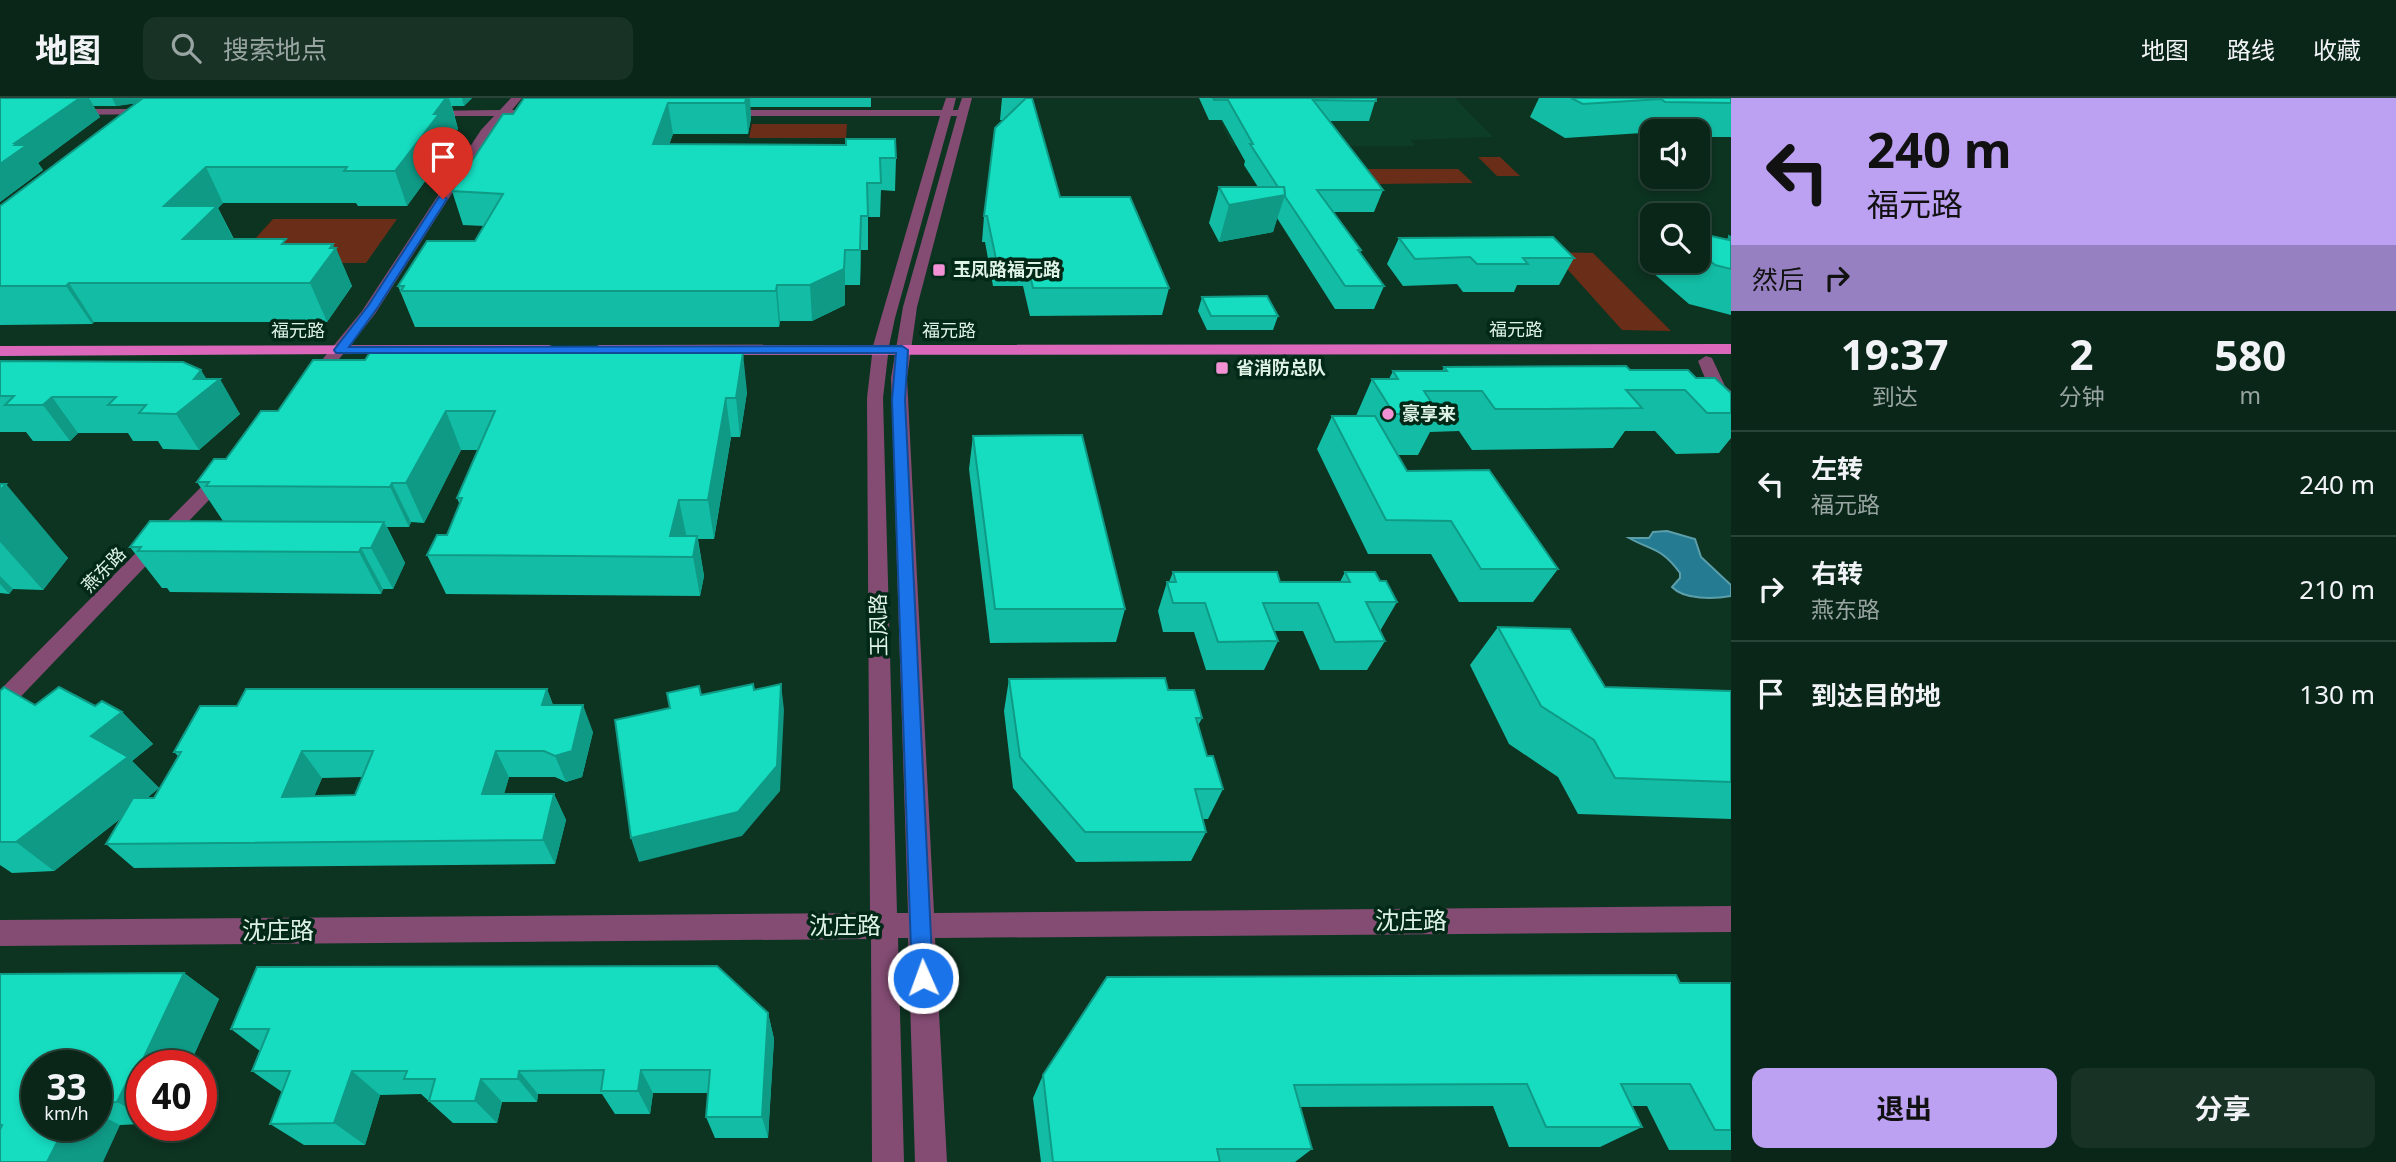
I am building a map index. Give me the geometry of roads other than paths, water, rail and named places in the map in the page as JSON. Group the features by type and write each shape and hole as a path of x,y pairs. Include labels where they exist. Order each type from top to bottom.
{"main road":[{"name":"福元路","path":"902,356 1731,349"},
{"name":"福元路","path":"0,351 560,356"},
{"name":"福元路","path":"0,363 335,356"},
{"name":"福元路","path":"588,356 1731,361"}],"street":[{"path":"302,394 373,307 487,130 517,98"},
{"path":"708,116 955,110"},
{"name":"玉凤路","path":"888,1162 875,398 880,356 955,110"},
{"name":"玉凤路","path":"931,1162 898,400 910,307 955,110"},
{"path":"53,115 157,115"},
{"path":"417,116 556,116"},
{"path":"1706,361 1731,381"},
{"path":"1706,361 1718,388 1731,400"},
{"name":"燕东路","path":"0,704 237,460"},
{"name":"沈庄路","path":"0,933 1731,919"}],"water":[{"path":"1667,531 1695,539 1701,557 1731,585 1731,596 1700,598 1677,591 1672,587 1680,578 1680,573 1673,565 1662,554 1629,538 1649,538 1653,532"}],"place":[{"name":"玉凤路福元路","path":"939,270"},
{"name":"省消防总队","path":"1222,368"},
{"name":"豪享来","path":"1388,414"}]}
